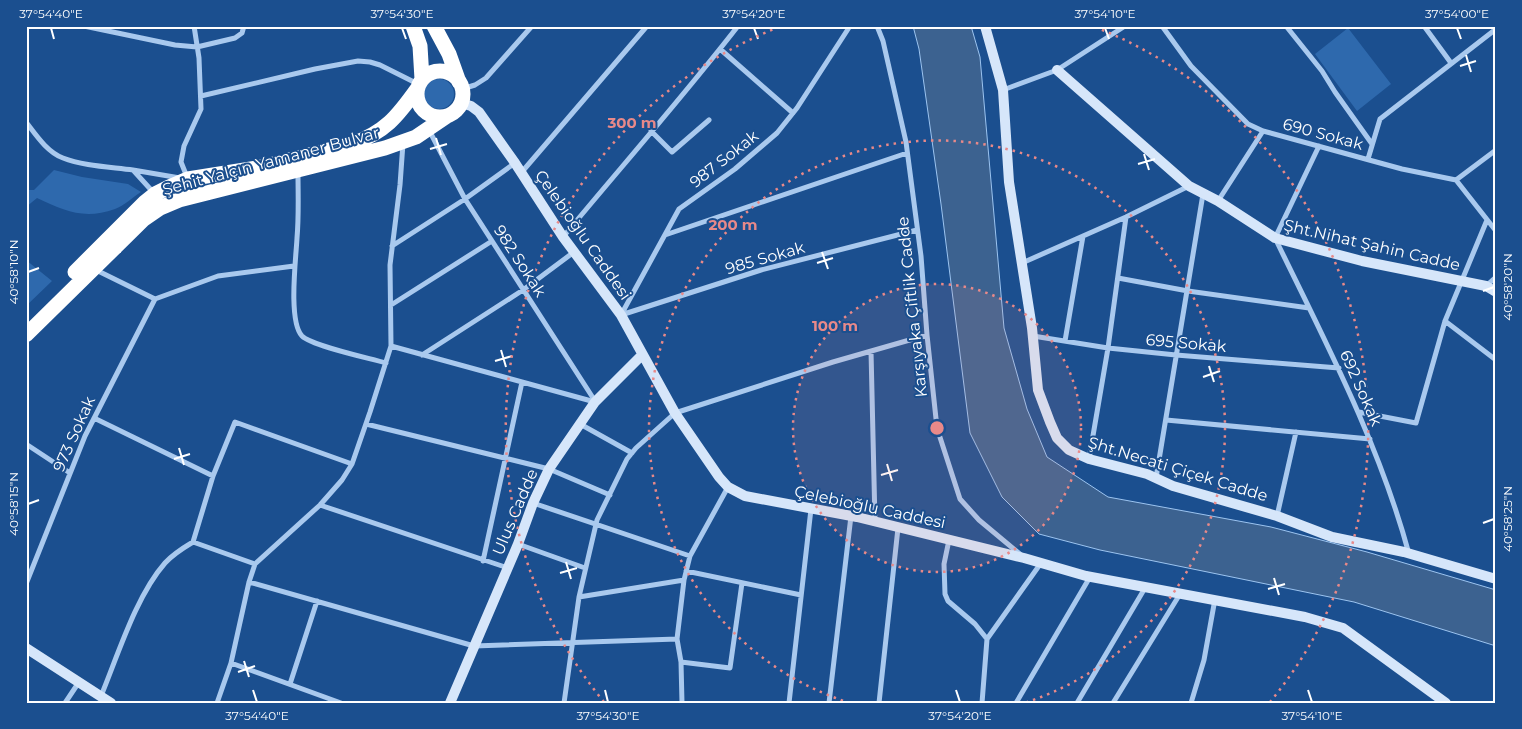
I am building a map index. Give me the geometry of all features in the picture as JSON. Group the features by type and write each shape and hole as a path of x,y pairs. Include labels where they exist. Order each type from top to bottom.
{"highway":[{"path":"413,26 420,46 418,101 421,108 427,113 433,116 447,116 458,108 461,91 449,54 434,26"},
{"path":"419,84 434,72 441,71 454,76 461,91"},
{"name":"Şehit Yalçın Yamaner Bulvar","path":"26,320 155,194 188,180 262,167 366,139 395,119 419,84"},
{"name":"Şehit Yalçın Yamaner Bulvar","path":"26,335 144,220 160,208 179,200 385,148 428,130 447,116"}],"street":[{"path":"84,26 174,45 197,47 235,38 242,33 244,26"},
{"path":"188,180 181,162 184,146 202,109 194,26"},
{"path":"461,91 486,78 532,26"},
{"path":"521,173 647,26"},
{"path":"563,238 651,131 694,84 738,26"},
{"name":"987 Sokak","path":"621,315 680,210 735,169 777,133 793,113 850,26"},
{"name":"Karşıyaka Çiftlik Cadde","path":"877,26 883,41 907,153 917,230 937,428 960,499 979,520 1024,558"},
{"name":"Şht.Necati Çiçek Cadde","path":"985,26 1003,90 1009,182 1033,336 1038,390 1057,438 1070,450 1089,459 1147,474 1173,486 1277,516 1332,537 1410,554 1496,579"},
{"path":"1003,90 1057,70 1125,26"},
{"name":"690 Sokak","path":"1162,26 1190,66 1248,124 1263,131 1402,169 1456,180"},
{"path":"1286,26 1322,71 1372,144"},
{"path":"1424,26 1451,63"},
{"path":"1368,159 1380,119 1496,29"},
{"path":"720,49 793,113"},
{"path":"201,96 314,69 358,61 380,65 419,84"},
{"name":"Şht.Nihat Şahin Cadde","path":"1057,70 1189,186 1218,201 1275,238 1362,261 1486,286 1496,292"},
{"name":"Çelebioğlu Caddesi","path":"461,91 479,112 515,163 563,238 621,315 675,413 728,487 745,496 851,516 1024,558 1090,577 1305,617 1344,628 1446,703"},
{"path":"651,131 672,152 709,120"},
{"path":"26,122 44,144 62,158 188,180"},
{"name":"982 Sokak","path":"428,130 466,199 595,402"},
{"path":"1218,201 1263,131"},
{"path":"217,703 231,663 249,582 255,564 320,505 342,480 352,464 366,424 391,346 390,265 400,185 403,142"},
{"path":"1275,238 1319,146"},
{"path":"1496,150 1456,180 1496,231"},
{"path":"665,235 907,153"},
{"path":"392,246 466,199 515,163"},
{"path":"133,170 155,194"},
{"path":"298,170 297,238 294,266 295,322 302,336 317,344 386,363"},
{"path":"1021,264 1126,217 1189,186"},
{"path":"1156,478 1188,291 1202,194"},
{"path":"1089,459 1108,348 1126,217"},
{"path":"1359,412 1416,423 1445,321 1487,220"},
{"name":"985 Sokak","path":"621,315 761,270 917,230"},
{"path":"1065,341 1083,236"},
{"name":"692 Sokak","path":"1275,238 1359,412 1399,515 1410,554"},
{"path":"391,305 492,241"},
{"path":"422,355 523,290 574,252"},
{"path":"93,269 155,299 218,276 294,266"},
{"path":"1486,286 1496,277"},
{"path":"1118,278 1188,291 1309,308"},
{"name":"973 Sokak","path":"26,584 85,436 155,299"},
{"path":"1445,321 1496,360"},
{"path":"564,703 579,597 596,524 627,459 632,453 675,413 927,335"},
{"name":"695 Sokak","path":"1033,336 1108,348 1338,368"},
{"path":"391,346 595,402"},
{"path":"871,351 875,522"},
{"name":"Ulus Cadde","path":"450,703 549,469 595,402 642,355"},
{"path":"483,561 522,382"},
{"path":"94,418 213,476"},
{"path":"1166,420 1370,440"},
{"path":"102,696 138,607 156,575 171,557 193,542 213,476 235,422 352,464"},
{"path":"366,424 549,469 610,495"},
{"path":"580,424 632,453"},
{"path":"1277,516 1296,432"},
{"path":"26,444 70,472"},
{"path":"682,703 681,662 676,639 684,580 690,556 728,487"},
{"path":"533,503 690,556"},
{"path":"320,505 508,568"},
{"path":"789,703 811,509"},
{"path":"828,703 851,516"},
{"path":"879,703 898,528"},
{"path":"949,540 944,564 948,601 975,624 988,639"},
{"path":"193,542 255,564"},
{"path":"518,544 585,568"},
{"path":"982,703 988,639 1041,563"},
{"path":"686,571 801,595"},
{"path":"1016,703 1090,577"},
{"path":"579,597 684,580"},
{"path":"249,582 474,646 676,639"},
{"path":"681,662 730,668 742,583"},
{"path":"1077,703 1145,587"},
{"path":"1113,703 1180,594"},
{"path":"1192,703 1204,660 1215,599"},
{"path":"290,684 317,601"},
{"path":"26,648 112,703"},
{"path":"231,663 340,703"},
{"path":"66,703 80,682"}],"shaded area":[{"path":"913,26 971,26 980,57 1004,328 1027,409 1047,457 1108,497 1271,527 1367,552 1496,590 1496,646 1354,602 1100,550 1039,534 1002,497 970,433 941,204 919,49"},
{"path":"1348,28 1391,84 1357,111 1315,54"},
{"path":"439,79 450,83 454,94 450,105 439,109 428,105 424,94 428,83"},
{"path":"54,170 82,177 128,184 141,192 118,208 94,214 75,213 37,198 26,207 26,190 34,190"},
{"path":"26,260 52,281 26,306"}]}
